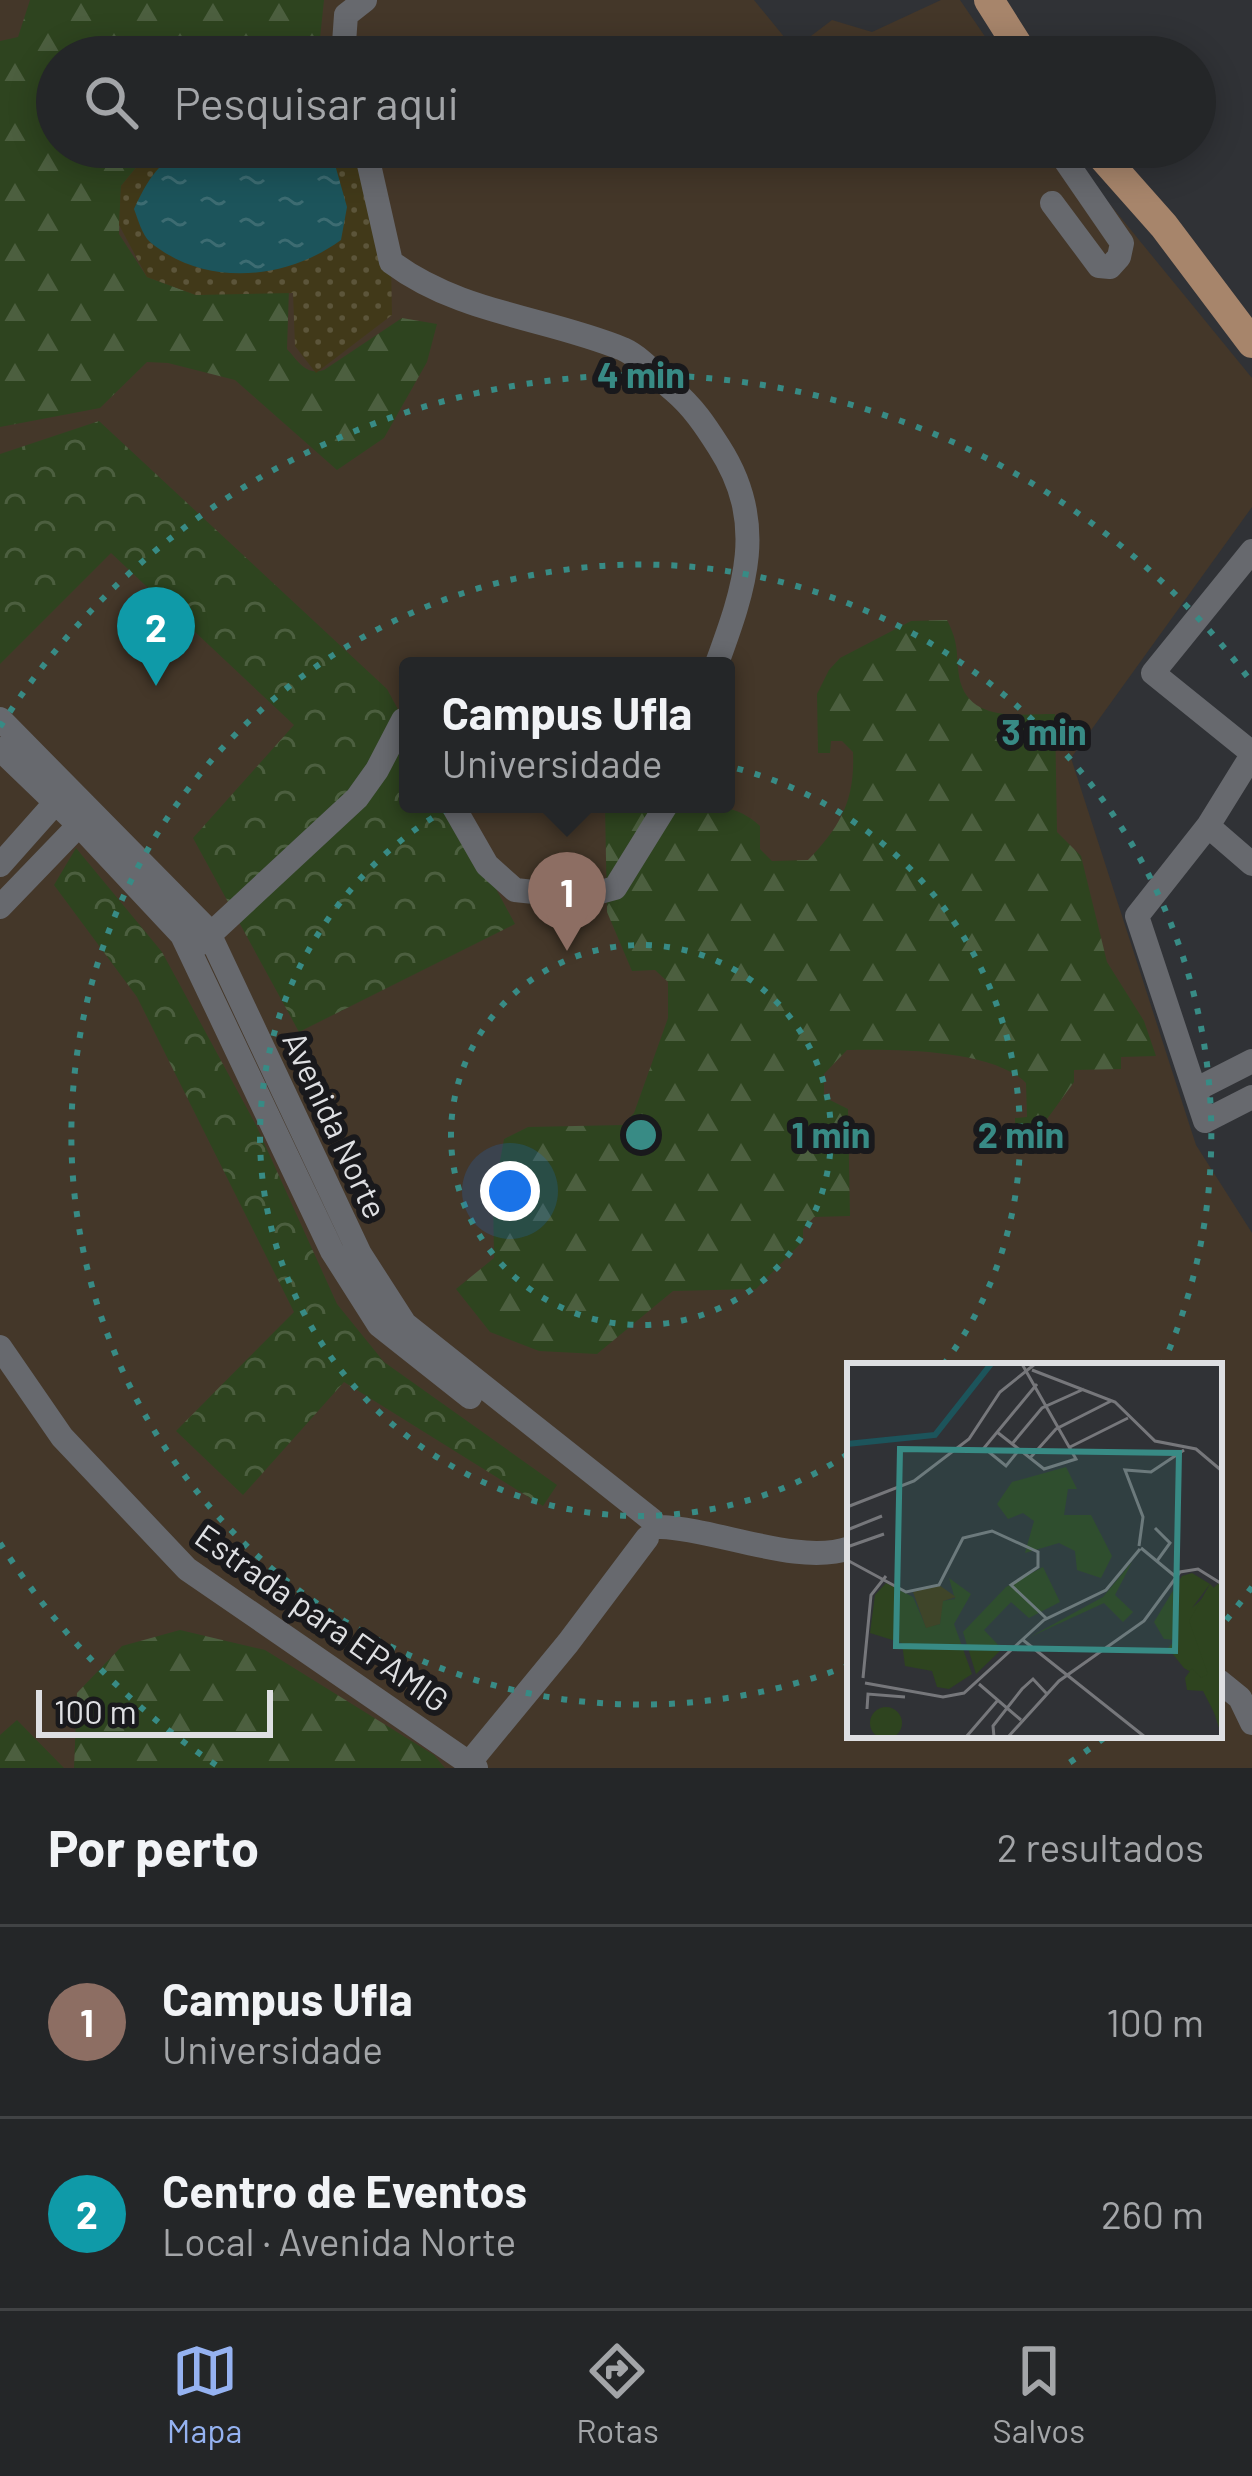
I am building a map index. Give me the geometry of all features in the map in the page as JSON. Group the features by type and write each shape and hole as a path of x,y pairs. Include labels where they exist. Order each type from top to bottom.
{"main road":[{"path":"989,0 1012,36"},
{"path":"1113,168 1164,226 1252,343"}],"street":[{"path":"345,36 346,15 365,0"},
{"path":"370,168 391,262 421,284 467,304 627,351 695,409 737,475 749,523 743,592 719,657"},
{"path":"1052,202 1099,266 1110,267 1122,243 1071,168"},
{"path":"1252,551 1154,673 1252,754 1208,826 1137,916 1205,1121 1252,1097"},
{"name":"Avenida Norte","path":"0,719 200,944 332,1251 379,1325 651,1529"},
{"path":"200,944 357,798 399,728"},
{"name":"Avenida Norte","path":"0,749 182,935 200,944"},
{"path":"0,865 56,802"},
{"path":"457,813 487,865 515,890 582,896 615,888 661,813"},
{"path":"0,907 79,825"},
{"path":"1208,826 1252,864"},
{"path":"1197,1089 1252,1061"},
{"name":"Estrada para EPAMIG","path":"0,1347 62,1437 187,1569 473,1765"},
{"path":"473,1765 651,1529 691,1528 800,1552 847,1548"},
{"path":"1222,1683 1240,1698 1252,1723"}],"shaded area":[{"path":"0,0 754,0 783,36 36,36 36,168 1080,168 1252,378 1252,507 1071,758 1196,1145 1252,1233 1252,1768 0,1768"},
{"path":"941,0 960,0 985,36 811,36 832,20 872,32"}],"green space":[{"path":"30,0 324,0 320,36 36,36 36,168 136,168 121,186 119,234 147,277 196,295 289,288 287,349 307,369 324,370 402,318 437,324 427,362 384,438 337,470 235,380 147,362 100,408 0,427 0,41 18,37"},
{"path":"99,421 387,689 399,711 399,813 455,813 515,924 299,1032 193,838 294,725 111,553 0,664 0,454"},
{"path":"947,620 959,676 972,702 996,713 1055,714 1057,832 1081,856 1107,962 1144,1021 1156,1056 1121,1057 1121,1069 1074,1070 1074,1082 1039,1130 1015,1130 1015,1118 1027,1117 1026,1083 1010,1072 941,1053 847,1050 824,1074 824,1097 848,1109 850,1216 814,1217 803,1229 803,1241 756,1289 673,1291 597,1354 539,1351 490,1332 456,1289 494,1258 493,1199 504,1139 528,1127 623,1125 634,1113 668,1018 668,982 655,970 632,971 607,912 605,813 735,811 760,826 760,849 772,861 808,860 837,824 848,798 853,752 842,741 831,741 830,753 818,753 817,694 840,658 911,621"},
{"path":"76,848 162,952 256,1125 337,1304 384,1362 557,1485 543,1506 344,1382 243,1495 176,1431 294,1312 137,997 54,885"},
{"path":"180,1630 265,1650 434,1755 445,1768 74,1768 77,1693 122,1646"},
{"path":"17,1720 64,1768 0,1768 0,1735"}],"sand":[{"path":"136,168 366,168 391,262 392,315 316,373 295,346 293,293 196,295 147,277 119,225 121,186"}],"water":[{"path":"336,168 347,207 341,240 296,264 271,270 221,272 196,267 172,257 147,239 140,227 134,209 156,171"}],"place":[{"name":"Centro de Eventos","path":"156,686"},
{"name":"Campus Ufla","path":"567,951"}]}
